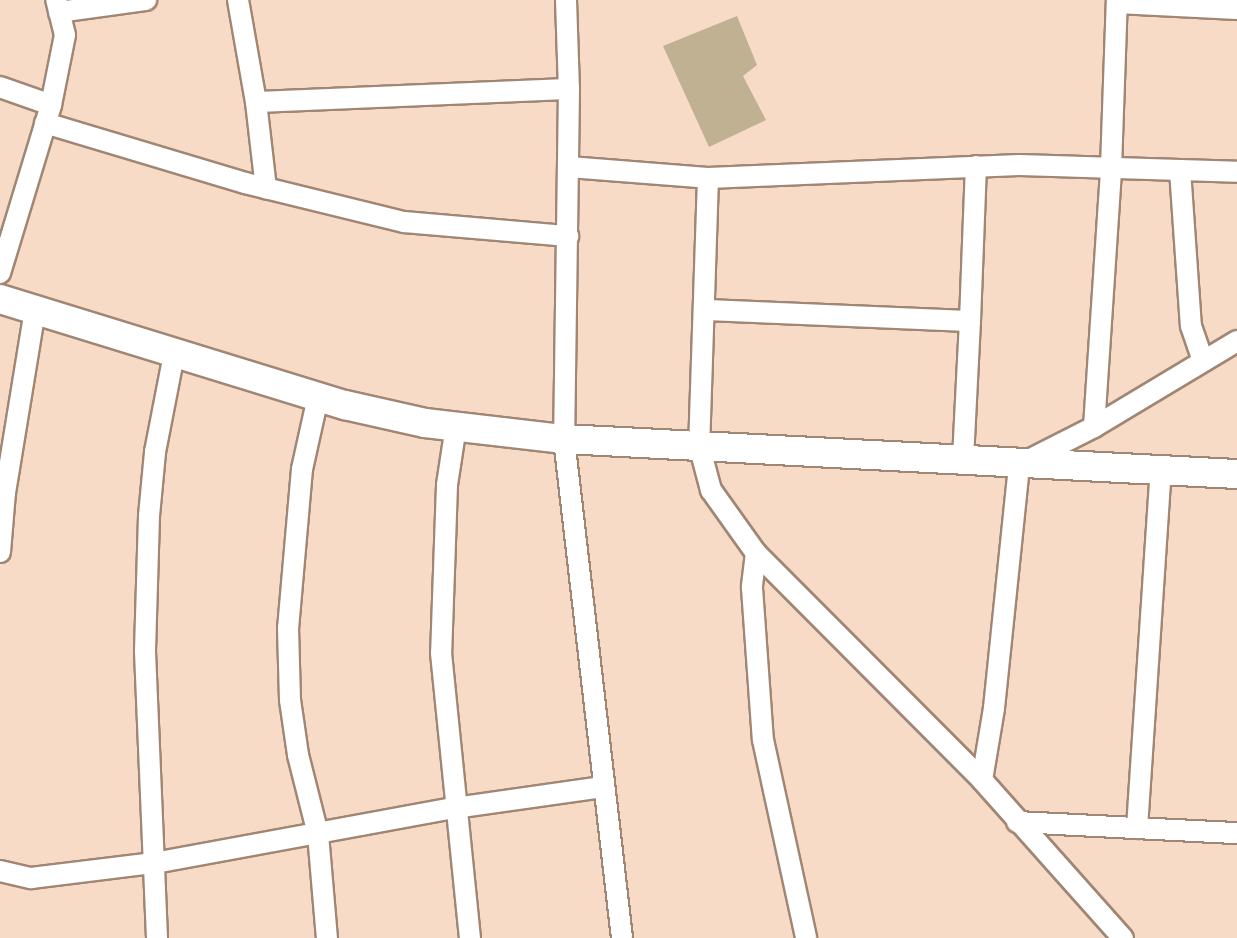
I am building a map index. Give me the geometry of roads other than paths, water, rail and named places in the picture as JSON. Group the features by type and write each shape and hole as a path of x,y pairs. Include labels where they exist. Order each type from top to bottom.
{"main road":[{"path":"0,299 318,397 456,426 564,439 1019,465 1237,474"}],"street":[{"path":"0,273 48,114 65,35 57,6 146,0"},
{"path":"238,0 256,102 266,188"},
{"path":"566,0 569,167 564,439 602,787 622,938"},
{"path":"1094,427 1111,168 1117,2 1190,3 1237,9"},
{"path":"0,87 48,114 266,188 404,222 568,236"},
{"path":"256,102 569,89"},
{"path":"569,167 708,178 976,166 1237,172"},
{"path":"963,461 976,166"},
{"path":"1180,170 1191,326 1203,361"},
{"path":"708,178 699,445 711,490 756,553 982,780 1017,822 1124,938"},
{"path":"0,552 3,492 35,310"},
{"path":"705,310 970,321"},
{"path":"982,780 994,708 1019,465 1094,427 1237,341"},
{"path":"157,938 145,651 149,516 155,452 174,354"},
{"path":"318,397 302,469 288,628 290,700 298,755 318,834 327,938"},
{"path":"456,426 447,485 441,653 470,938"},
{"path":"1137,828 1161,471"},
{"path":"756,553 752,588 763,740 806,938"},
{"path":"0,871 32,878 154,863 455,808 602,787"},
{"path":"1017,822 1237,832"}]}
